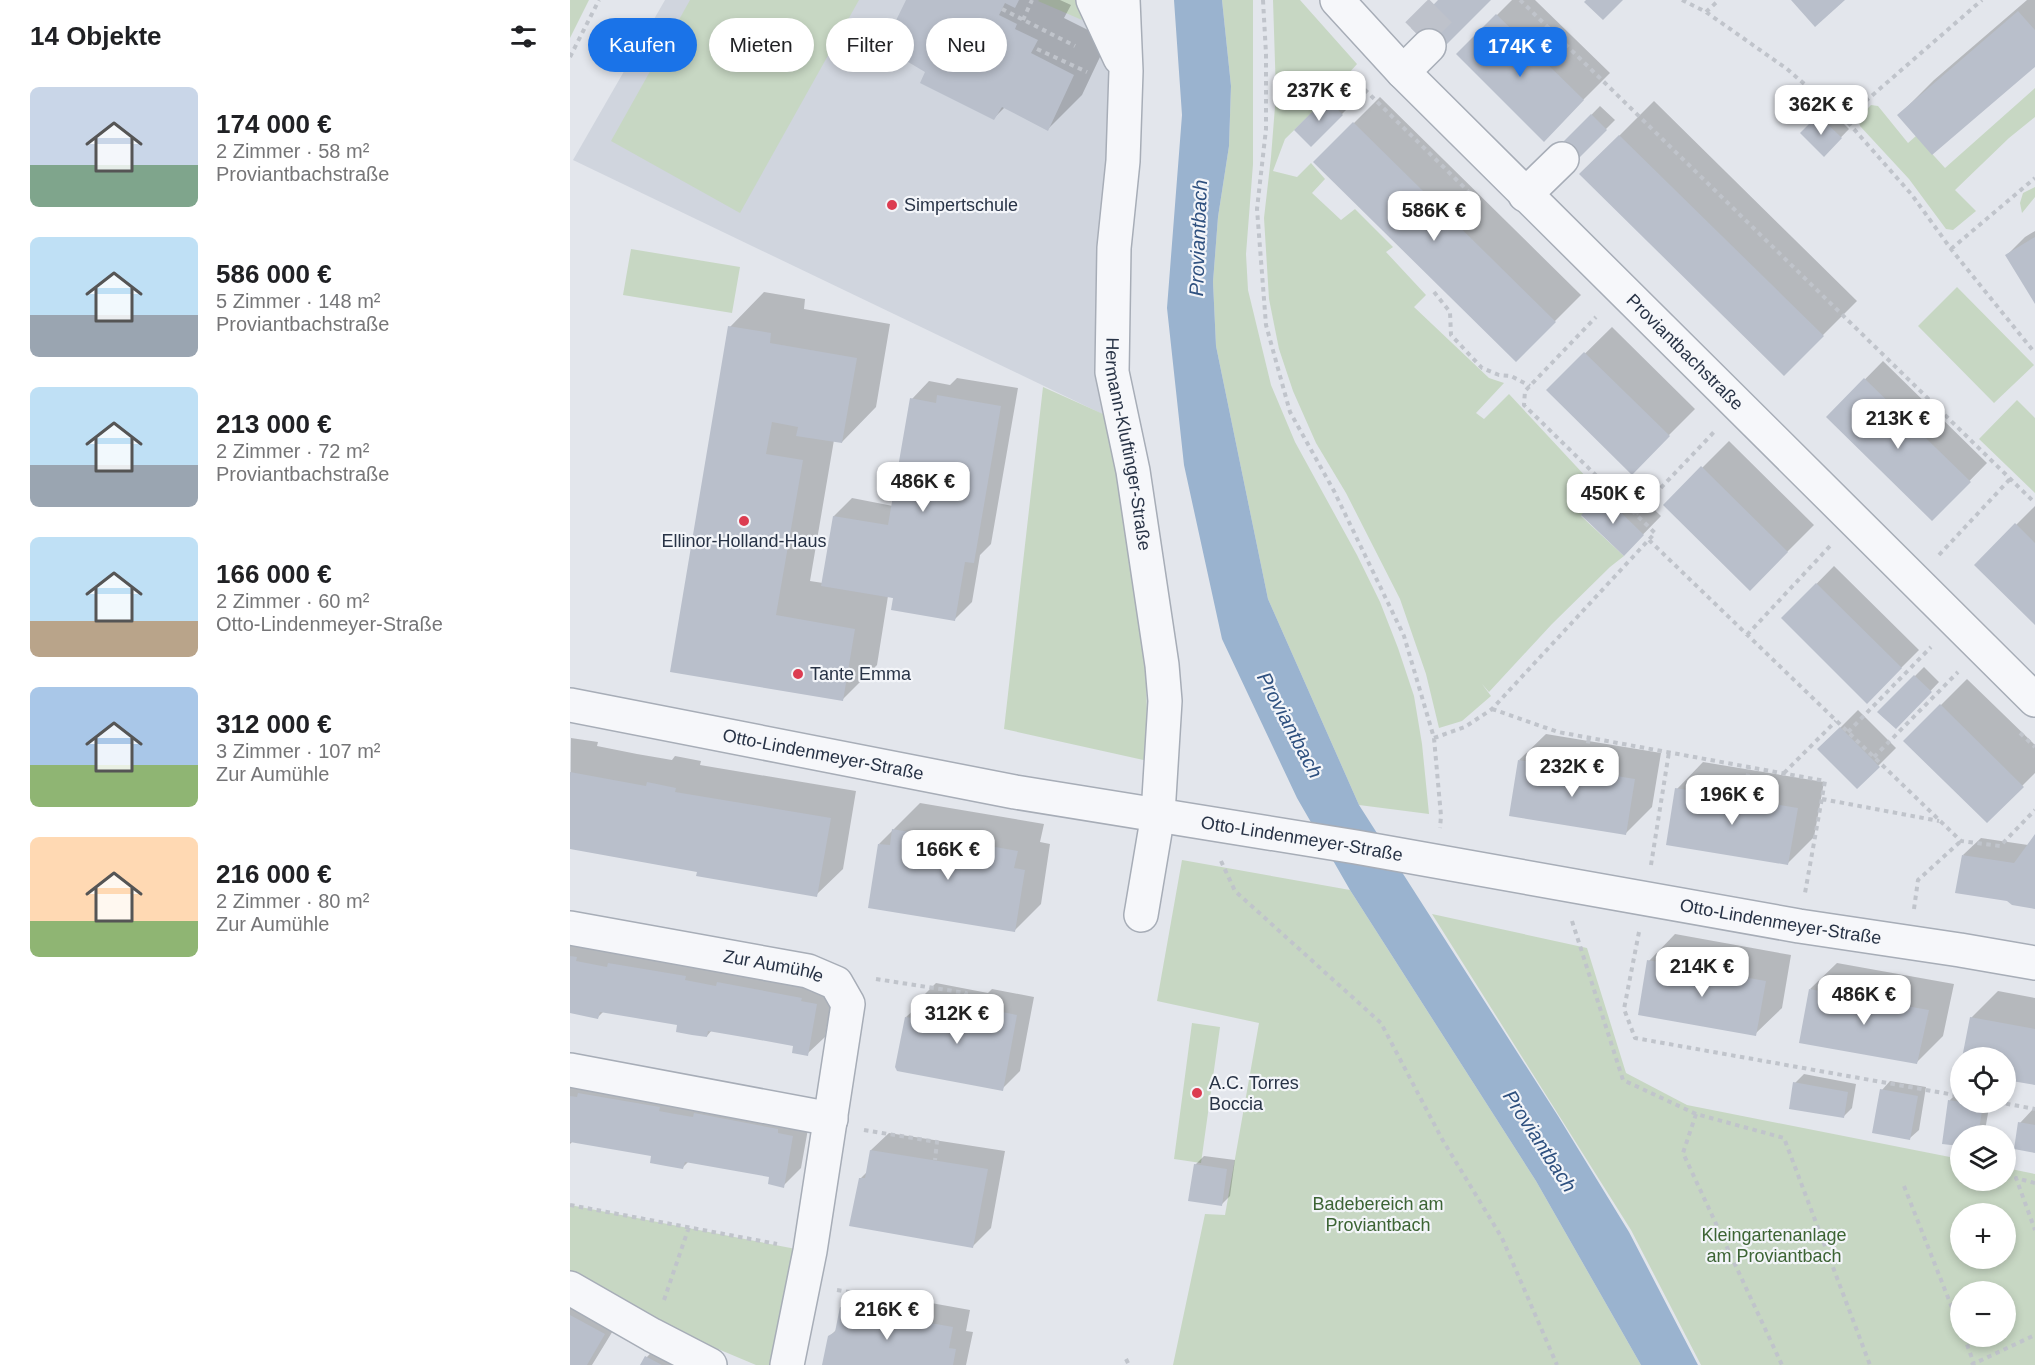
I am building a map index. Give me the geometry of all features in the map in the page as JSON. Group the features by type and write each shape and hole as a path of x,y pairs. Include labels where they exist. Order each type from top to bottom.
{"street":[{"name":"Hermann-Kluftinger-Straße","path":"1093,0 1126,71"},
{"name":"Hermann-Kluftinger-Straße","path":"1123,0 1126,71 1123,161 1114,248 1112,372 1133,471 1162,665 1165,701 1158,814 1142,915"},
{"name":"Proviantbachstraße","path":"1337,0 1397,66 1525,195 2034,698"},
{"path":"1397,66 1423,40"},
{"path":"1525,195 1562,159"},
{"name":"Otto-Lindenmeyer-Straße","path":"570,705 1015,792 1219,824 1799,926 2035,963"},
{"name":"Zur Aumühle","path":"570,928 808,970 836,983 848,1004 810,1251 787,1365"},
{"path":"570,1070 831,1122"},
{"path":"570,1288 710,1365"}],"path":[{"path":"570,57 598,0"},
{"path":"1023,20 1032,0"},
{"path":"1263,0 1266,129 1257,209 1266,326 1290,412 1334,491 1404,636 1434,738 1446,863"},
{"path":"1520,0 2035,503"},
{"path":"1682,0 1706,12 1787,69 1845,119 1912,195 1951,249 2035,353"},
{"path":"1706,12 1719,0"},
{"path":"1845,119 1982,0"},
{"path":"1002,9 1017,17"},
{"path":"1037,49 1078,68"},
{"path":"1951,249 2035,178"},
{"path":"1434,292 1450,312 1451,335 1482,368 1499,375 1511,376 1530,386"},
{"path":"1434,738 1465,727 1492,709 1655,533 1524,405 1525,391 1596,317"},
{"path":"1636,514 1714,432"},
{"path":"1915,581 2010,479"},
{"path":"1648,540 1960,841 2001,846 2035,810"},
{"path":"1747,635 1830,546"},
{"path":"1848,732 1932,646"},
{"path":"1874,757 1958,672"},
{"path":"1492,709 1558,732 1825,781 1799,926"},
{"path":"1783,773 1836,720"},
{"path":"1584,761 1589,738"},
{"path":"1669,752 1646,899 1624,1009 1635,1038 1950,1094"},
{"path":"1746,787 1749,767"},
{"path":"1822,800 1940,821"},
{"path":"1219,824 1235,891 1381,1023 1442,1139 1502,1238 1557,1365"},
{"path":"1914,906 1918,880 1960,841"},
{"path":"1572,921 1623,1080 1696,1114 1784,1138 1870,1365"},
{"path":"836,983 878,979 966,993 964,1010"},
{"path":"2016,1105 2035,1109"},
{"path":"1696,1114 1683,1154 1782,1365"},
{"path":"831,1122 937,1142 935,1160"},
{"path":"2035,1183 2016,1178 2035,1230"},
{"path":"1904,1186 1950,1303"},
{"path":"570,1205 810,1251"},
{"path":"652,1335 689,1227"},
{"path":"804,1284 907,1301 904,1318"},
{"path":"1968,1347 1973,1364 2035,1335"},
{"path":"1126,1359 1129,1365"}],"shaded area":[{"name":"Simpertschule","path":"665,0 1123,0 1121,423 573,160 624,72 697,72 697,18 655,18"}],"green space":[{"path":"570,0 589,0 570,38"},
{"path":"690,0 859,0 849,18 826,18 826,59 740,213 611,141 650,72 697,72 697,18 680,18"},
{"path":"1077,0 1082,20 1038,1"},
{"path":"1222,0 1253,0 1253,164 1246,254 1248,290 1271,385 1295,442 1380,602 1398,648 1414,696 1422,744 1429,814 1359,805 1268,599 1216,346 1213,282 1218,217 1229,146 1231,86"},
{"path":"1273,0 1300,0 1357,64 1327,98 1285,139 1273,171 1297,177 1311,163 1325,179 1312,193 1341,220 1355,209 1393,247 1386,252 1426,295 1414,307 1489,378 1504,383 1476,413 1484,419 1509,394 1602,494 1581,516 1624,556 1552,624 1489,692 1482,684 1491,696 1462,721 1439,728 1426,674 1400,599 1346,493 1316,443 1293,391 1279,349 1269,299 1264,218 1276,94"},
{"path":"2035,88 2035,117 2009,138 1955,190 1976,211 1953,230 1946,229 1909,179 1860,126 1858,119 1871,105 1878,106 1908,143 1916,136 1945,168"},
{"path":"2035,187 2035,197 2022,213 2020,203 2023,193"},
{"path":"631,249 740,267 732,313 623,295"},
{"path":"1957,287 2034,365 1994,403 1918,326"},
{"path":"1043,387 1112,418 1145,632 1148,761 1004,729"},
{"path":"2017,400 2035,418 2035,493 1979,439"},
{"name":"Badebereich am Proviantbach","path":"1182,860 1350,890 1536,1181 1641,1365 1173,1365 1205,1214 1225,1215 1259,1023 1157,1001"},
{"name":"Kleingartenanlage am Proviantbach","path":"1432,914 1587,948 1626,1073 1687,1105 1950,1157 1950,1191 2016,1191 2016,1170 2035,1174 2035,1365 1701,1365 1631,1230"},
{"name":"A.C. Torres Boccia","path":"1192,1023 1220,1027 1201,1163 1174,1159"},
{"path":"570,1205 796,1249 769,1365 756,1365 656,1323 570,1277"}],"water":[{"name":"Proviantbach","path":"1174,0 1222,0 1231,86 1229,146 1218,217 1213,282 1216,346 1268,599 1359,805 1558,1116 1629,1232 1698,1365 1641,1365 1536,1181 1350,890 1297,798 1222,639 1184,465 1167,308 1182,115"}],"building":[{"path":"906,0 1019,0 1015,8 1005,3 999,15 1005,18 926,18 926,72 1007,72 1007,19 1017,24 1015,29 1038,40 1031,53 1074,75 1048,131 1002,107 994,120 920,83 925,72 914,65 914,18 897,18"},
{"path":"1438,0 1491,0 1437,54 1411,28"},
{"path":"1586,0 1623,0 1603,20 1584,2"},
{"path":"1791,0 1845,0 1815,27"},
{"path":"2018,11 2035,30 2035,67 1932,155 1897,115"},
{"path":"1496,14 1584,100 1544,142 1456,54"},
{"path":"1326,98 1343,115 1311,147 1294,130"},
{"path":"1591,114 1607,130 1570,167 1554,151"},
{"path":"1818,115 1842,138 1824,157 1800,133"},
{"path":"1353,122 1556,322 1516,362 1313,162"},
{"path":"1619,135 1824,336 1784,376 1579,174"},
{"path":"2035,237 2035,304 2005,255"},
{"name":"Ellinor-Holland-Haus","path":"728,326 771,333 770,343 857,358 842,443 796,436 798,427 772,422 766,454 803,460 776,615 855,629 843,701 670,672"},
{"path":"1584,352 1670,436 1632,475 1546,390"},
{"path":"1864,378 1971,482 1932,521 1826,417"},
{"path":"937,395 1001,406 974,563 965,562 955,621 891,610 893,598 821,586 833,516 888,525 910,398 936,403"},
{"path":"1701,466 1788,552 1750,591 1663,505"},
{"path":"1602,494 1644,535 1624,556 1581,515"},
{"path":"2015,523 2035,543 2035,625 1974,565"},
{"path":"1816,583 1902,668 1867,704 1781,618"},
{"path":"1914,675 1932,692 1896,729 1877,712"},
{"path":"1940,704 2024,787 1987,823 1903,741"},
{"path":"1840,727 1880,767 1857,789 1817,749"},
{"path":"1518,760 1635,779 1626,835 1509,816"},
{"path":"570,772 646,786 647,782 676,788 675,792 831,818 817,897 696,876 697,872 570,849"},
{"path":"1675,788 1798,808 1788,865 1666,845"},
{"path":"892,829 1018,851 1014,868 1025,870 1015,932 868,908 878,844 890,845"},
{"path":"2035,834 2035,909 2012,905 2007,901 1955,893 1962,855 2014,863"},
{"path":"570,956 577,957 576,961 607,967 608,963 686,976 685,980 716,986 717,982 802,998 801,1001 817,1004 808,1056 792,1053 793,1046 749,1038 708,1031 707,1037 692,1035 676,1032 677,1025 600,1012 598,1019 570,1013"},
{"path":"1647,960 1766,981 1756,1036 1638,1015"},
{"path":"1809,989 1929,1010 1917,1064 1799,1043"},
{"path":"916,1000 972,1011 973,1006 1017,1015 1003,1091 897,1071 895,1067 905,1017 913,1018"},
{"path":"1970,1017 2035,1029 2035,1085 2016,1082 2016,1047 1964,1047"},
{"path":"1793,1082 1848,1092 1844,1118 1789,1109"},
{"path":"1880,1089 1918,1096 1910,1140 1872,1133"},
{"path":"578,1093 660,1107 659,1111 675,1114 693,1117 694,1113 778,1129 778,1133 793,1136 784,1188 768,1184 769,1177 685,1162 683,1169 650,1163 651,1156 570,1142 570,1096 577,1097"},
{"path":"1948,1100 1950,1100 1950,1113 1982,1113 1980,1125 1950,1125 1950,1145 1942,1144"},
{"path":"2018,1122 2035,1125 2035,1153 2016,1149"},
{"path":"870,1150 988,1169 973,1248 849,1226 859,1178 865,1178"},
{"path":"1194,1164 1227,1169 1222,1206 1188,1201"},
{"path":"840,1307 953,1327 949,1348 956,1349 953,1365 822,1365 828,1336 835,1332"},
{"path":"570,1315 605,1334 587,1365 570,1365"},
{"path":"645,1356 662,1365 640,1365"}],"tunnel":[{"path":"1417,34 1451,0"}],"place":[{"name":"Simpertschule","path":"892,205"},
{"name":"Ellinor-Holland-Haus","path":"744,521"},
{"name":"Tante Emma","path":"798,674"},
{"name":"A.C. Torres Boccia","path":"1197,1093"}]}
